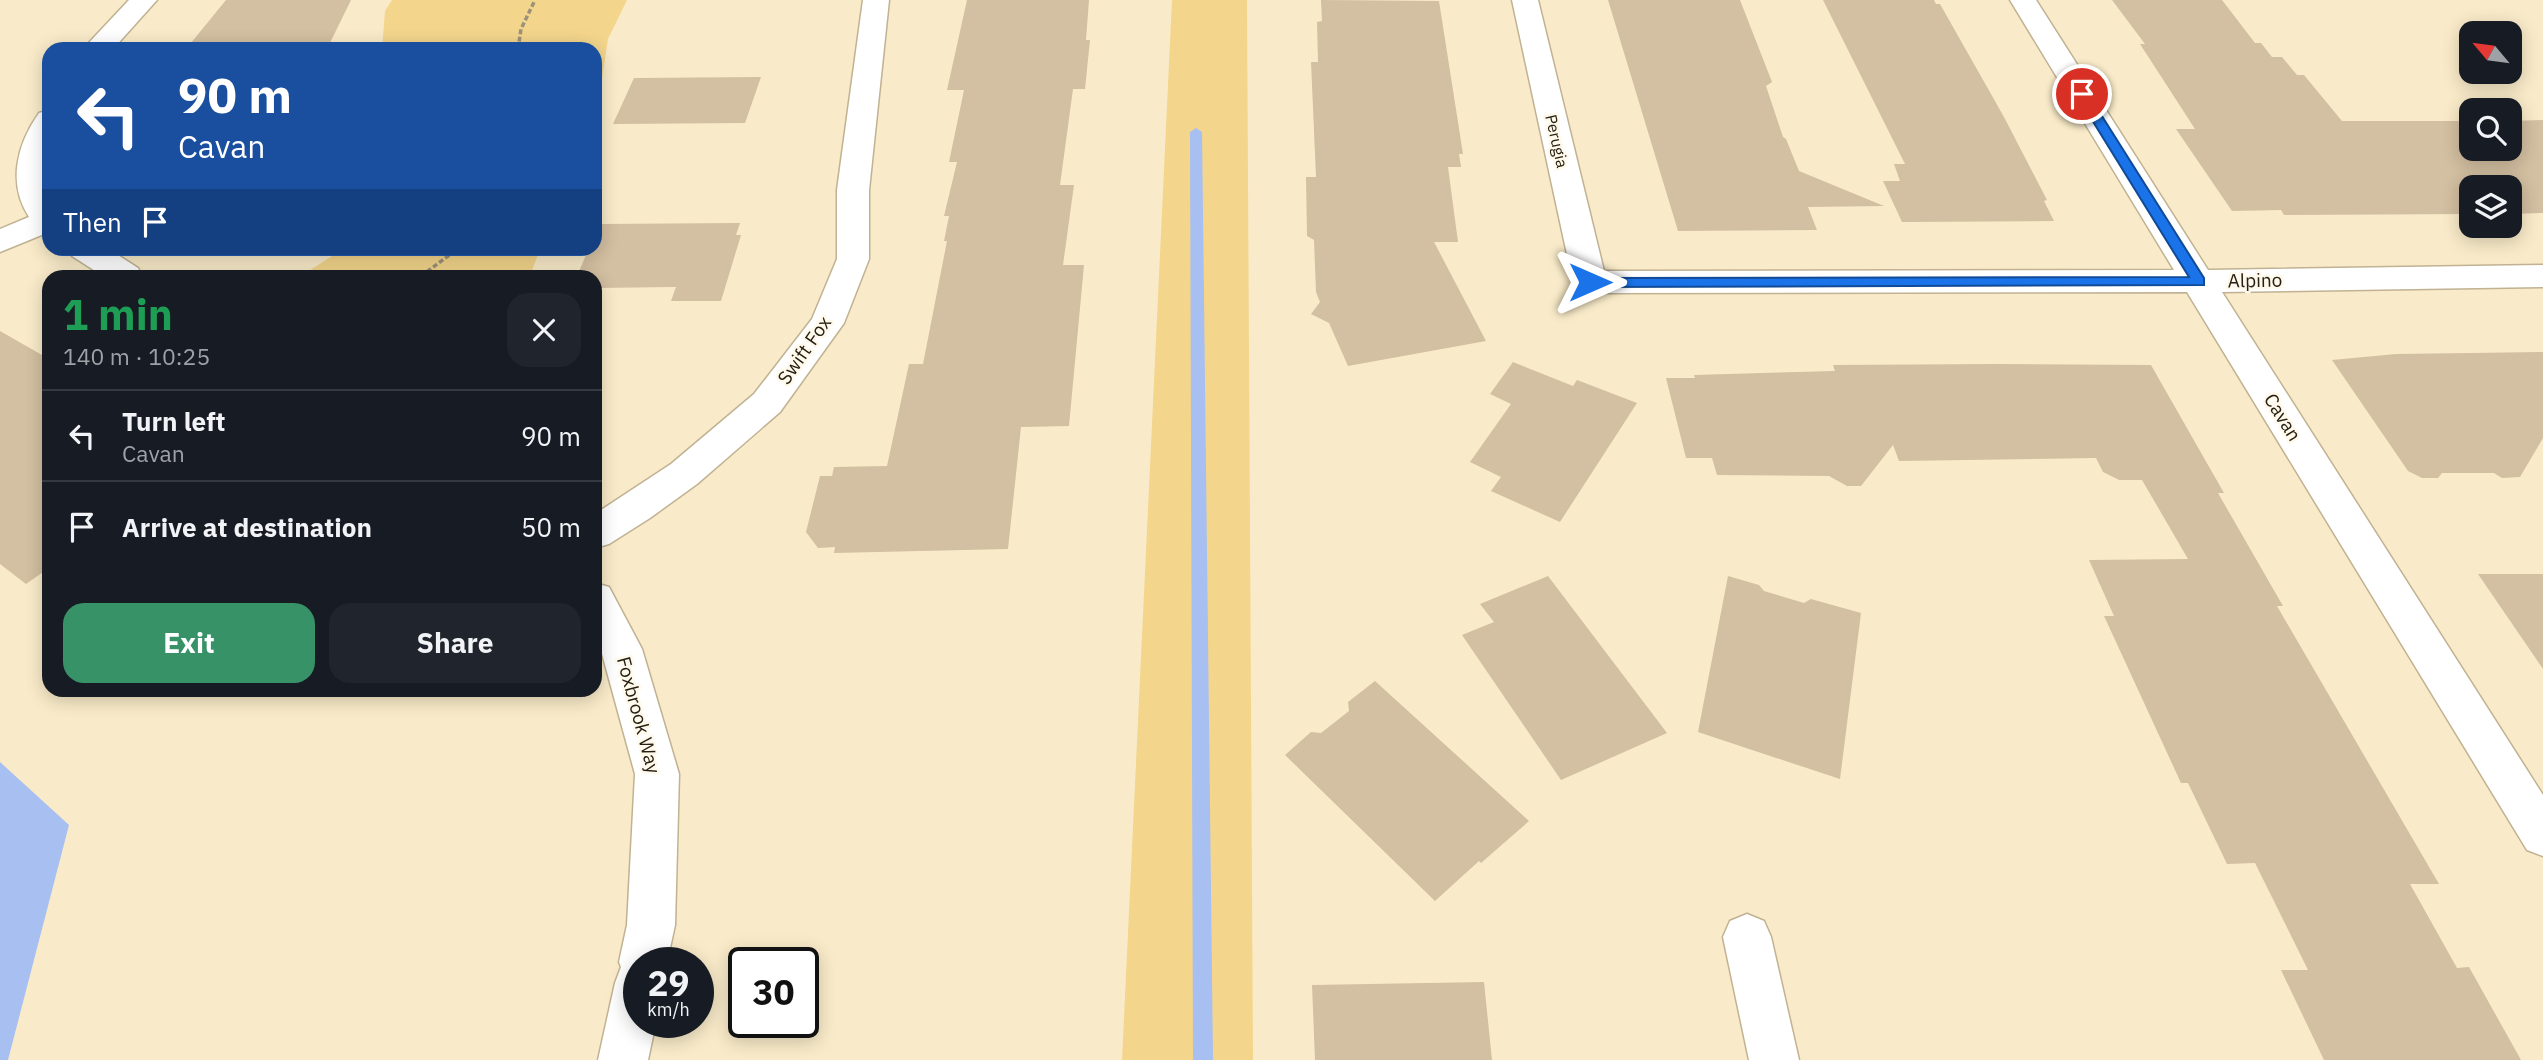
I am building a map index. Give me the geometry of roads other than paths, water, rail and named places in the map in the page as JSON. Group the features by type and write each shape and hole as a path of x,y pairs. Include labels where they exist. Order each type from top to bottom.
{"street":[{"path":"104,42 144,0"},
{"name":"Swift Fox","path":"602,528 684,474 767,403 827,323 853,259 853,190 876,0"},
{"name":"Perugia","path":"1525,0 1590,282"},
{"name":"Cavan","path":"2023,0 2543,835"},
{"path":"42,133 34,149 30,190 42,211"},
{"path":"0,241 42,224"},
{"path":"95,256 117,270"},
{"name":"Alpino","path":"1590,282 2199,281 2543,276"},
{"name":"Foxbrook Way","path":"602,612 621,649 657,774 651,925 646,947"},
{"path":"1747,937 1774,1060"},
{"path":"622,1060 627,1038"}],"water":[{"path":"0,762 69,825 8,1060 0,1060"}],"waterway":[{"path":"1196,132 1203,1060"}]}
